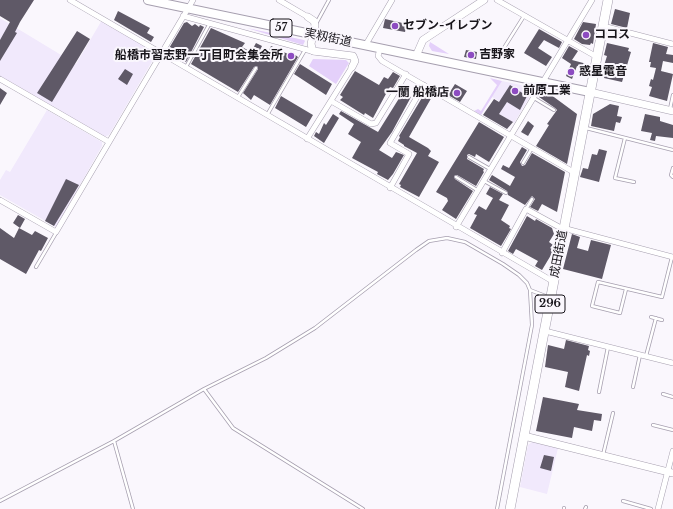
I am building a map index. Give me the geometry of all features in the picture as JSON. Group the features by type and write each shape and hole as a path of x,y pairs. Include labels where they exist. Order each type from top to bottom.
{"highway":[{"name":"成田街道","path":"510,509 608,0"}],"main road":[{"name":"実籾街道","path":"148,0 590,92"}],"street":[{"path":"70,0 456,227 554,282"},
{"path":"0,200 56,232 193,0"},
{"path":"279,0 314,21 316,25 313,35 312,48 315,52"},
{"path":"365,46 392,0"},
{"path":"416,56 423,40 484,0"},
{"path":"497,0 597,57"},
{"path":"456,227 509,136 592,0"},
{"path":"183,16 304,50 353,56 355,61 352,68 307,139"},
{"path":"603,26 673,44"},
{"path":"380,49 378,54 379,58 509,136 575,173"},
{"path":"331,101 371,124 376,123 406,74"},
{"path":"0,79 109,142"},
{"path":"390,188 409,154 390,143 424,85"},
{"path":"590,92 671,111"},
{"path":"502,253 526,209 564,229 672,256"},
{"path":"545,331 673,363"},
{"path":"524,436 670,472"},
{"path":"658,509 670,472 673,451"}],"lane":[{"path":"288,5 291,0"},
{"path":"316,25 329,0"},
{"path":"502,52 525,15"},
{"path":"186,67 210,23"},
{"path":"267,115 304,50"},
{"path":"238,98 256,68"},
{"path":"671,111 673,95"},
{"path":"533,98 554,110"},
{"path":"583,128 673,150"},
{"path":"625,138 615,178 634,182"},
{"path":"523,162 532,148"},
{"path":"469,157 490,169"},
{"path":"673,168 671,174 673,177"},
{"path":"456,177 478,190"},
{"path":"483,180 506,193"},
{"path":"526,209 532,199"},
{"path":"36,267 56,232"},
{"path":"0,501 114,441 204,389 266,358 315,328 429,241 447,238 465,242 519,275 527,283 530,290 532,325 497,509"},
{"path":"626,288 620,313 592,306 598,282 626,288 662,297 672,256"},
{"path":"530,290 551,298"},
{"path":"651,317 662,320"},
{"path":"646,356 656,318"},
{"path":"599,392 608,347"},
{"path":"633,388 640,354"},
{"path":"204,389 233,428 363,509"},
{"path":"663,394 673,397"},
{"path":"603,456 614,413"},
{"path":"654,425 673,430"},
{"path":"114,441 133,509"},
{"path":"623,502 651,509"}],"shaded area":[{"path":"0,18 76,64 102,20 157,53 109,135 104,137 0,76"},
{"path":"247,28 304,40 305,41 303,45"},
{"path":"430,42 449,54 432,51 429,46"},
{"path":"313,59 346,60 349,63 336,84 309,66"},
{"path":"490,78 502,81 481,115 474,111 478,109 481,111 497,85"},
{"name":"前原工業","path":"502,81 535,88 514,123 493,110 499,101 492,97"},
{"path":"47,110 102,142 102,146 56,227 0,195 0,180 6,170 10,172"},
{"path":"532,442 558,448 547,494 520,487 528,445"}],"building":[{"path":"0,0 34,0 20,22 15,32 17,33 0,61 0,40 10,22 0,16"},
{"path":"615,9 630,13 627,28 611,24"},
{"path":"118,11 150,28 147,33 154,37 151,42 114,20"},
{"name":"セブン-イレブン","path":"385,19 407,24 405,32 383,28"},
{"path":"187,22 192,26 195,24 199,27 200,25 204,27 186,62 168,50 184,23"},
{"path":"583,22 596,24 593,44 582,44 574,39"},
{"path":"211,28 245,43 242,47 251,52 256,43 262,46 259,52 266,57 271,46 290,55 294,54 298,57 270,105 254,95 251,100 243,93 258,69 257,66 254,67 238,92 191,64"},
{"path":"539,29 562,42 559,48 544,40 538,48 552,57 546,66 524,53"},
{"path":"77,31 90,39 52,102 37,93"},
{"path":"607,43 629,48 628,51 631,52 622,82 604,78 605,73 602,72 607,56 604,55"},
{"path":"653,43 668,47 666,54 673,55 673,63 663,61 661,71 673,74 667,101 649,96 652,87 649,86 651,79 653,80 656,68 650,67 651,62 649,62"},
{"path":"569,46 578,51 572,60 587,64 586,68 577,66 572,79 566,76 571,64 562,58"},
{"path":"466,50 477,52 476,59 464,57"},
{"path":"300,64 332,84 326,95 294,74"},
{"path":"125,69 133,74 127,85 118,79"},
{"path":"355,71 379,85 384,77 388,79 393,72 400,76 393,88 390,87 373,118 365,113 364,115 340,100 343,97 340,95"},
{"name":"一蘭 船橋店","path":"455,84 467,91 460,102 448,95"},
{"path":"510,85 527,96 520,110 507,102 499,114 513,122 507,129 483,115 494,99 499,102"},
{"path":"0,88 7,93 0,105"},
{"path":"543,89 577,114 567,164 536,146 549,125 547,124 557,110 539,97"},
{"path":"426,91 433,95 409,137 428,148 431,151 428,156 439,162 419,197 400,187 401,185 399,184 417,153 398,141 399,136"},
{"path":"403,92 411,97 392,132 379,150 392,158 396,152 404,155 388,180 377,174 378,172 352,158 361,142 348,134 354,124 339,114 341,111 378,132"},
{"path":"281,96 313,115 306,127 275,108"},
{"path":"610,104 619,106 617,116 622,117 620,123 616,122 614,131 591,126 593,114"},
{"path":"333,114 339,118 324,143 314,136 316,132 319,134 324,123 326,125"},
{"path":"645,114 660,117 660,121 673,125 673,138 656,136 655,141 650,140 652,133 641,131"},
{"path":"528,121 534,126 528,136 521,132"},
{"path":"479,122 504,137 489,162 476,154 475,157 469,154 467,155 467,159 484,169 484,172 476,186 457,175 454,176 455,179 473,191 456,219 442,210 448,201 447,198 436,192"},
{"path":"522,147 527,150 520,162 522,166 525,165 532,153 565,172 557,212 542,204 538,211 530,207 535,199 532,196 525,205 508,195 507,191 489,180 492,175 510,186 515,177 501,169 503,165 509,168"},
{"path":"599,149 607,151 599,182 580,177 583,168 588,169 592,154 597,155"},
{"path":"66,179 79,185 54,226 45,221"},
{"path":"490,187 503,194 499,200 509,205 501,220 510,226 509,228 511,229 501,246 470,228 477,215 474,214 479,206 486,210 493,198 486,194"},
{"path":"18,215 25,219 20,228 13,223"},
{"path":"527,216 552,228 554,234 549,242 553,245 550,248 554,250 542,270 535,266 538,261 516,249 513,254 508,251"},
{"path":"0,228 14,238 19,228 32,235 35,231 48,238 41,251 39,250 26,274 0,259"},
{"path":"572,234 580,237 577,248 588,251 591,240 611,245 602,279 563,269"},
{"path":"566,340 589,346 589,356 587,355 579,391 565,387 568,372 545,367 548,345 564,349"},
{"path":"543,397 579,404 577,410 602,414 601,421 594,420 592,431 574,427 572,438 536,431"},
{"path":"544,455 554,457 551,471 540,468"}],"place":[{"name":"セブン-イレブン","path":"395,26"},
{"name":"ココス","path":"586,35"},
{"name":"吉野家","path":"471,55"},
{"name":"船橋市習志野一丁目町会集会所","path":"291,56"},
{"name":"惑星電音","path":"571,72"},
{"name":"前原工業","path":"515,91"},
{"name":"一蘭 船橋店","path":"457,93"}]}
